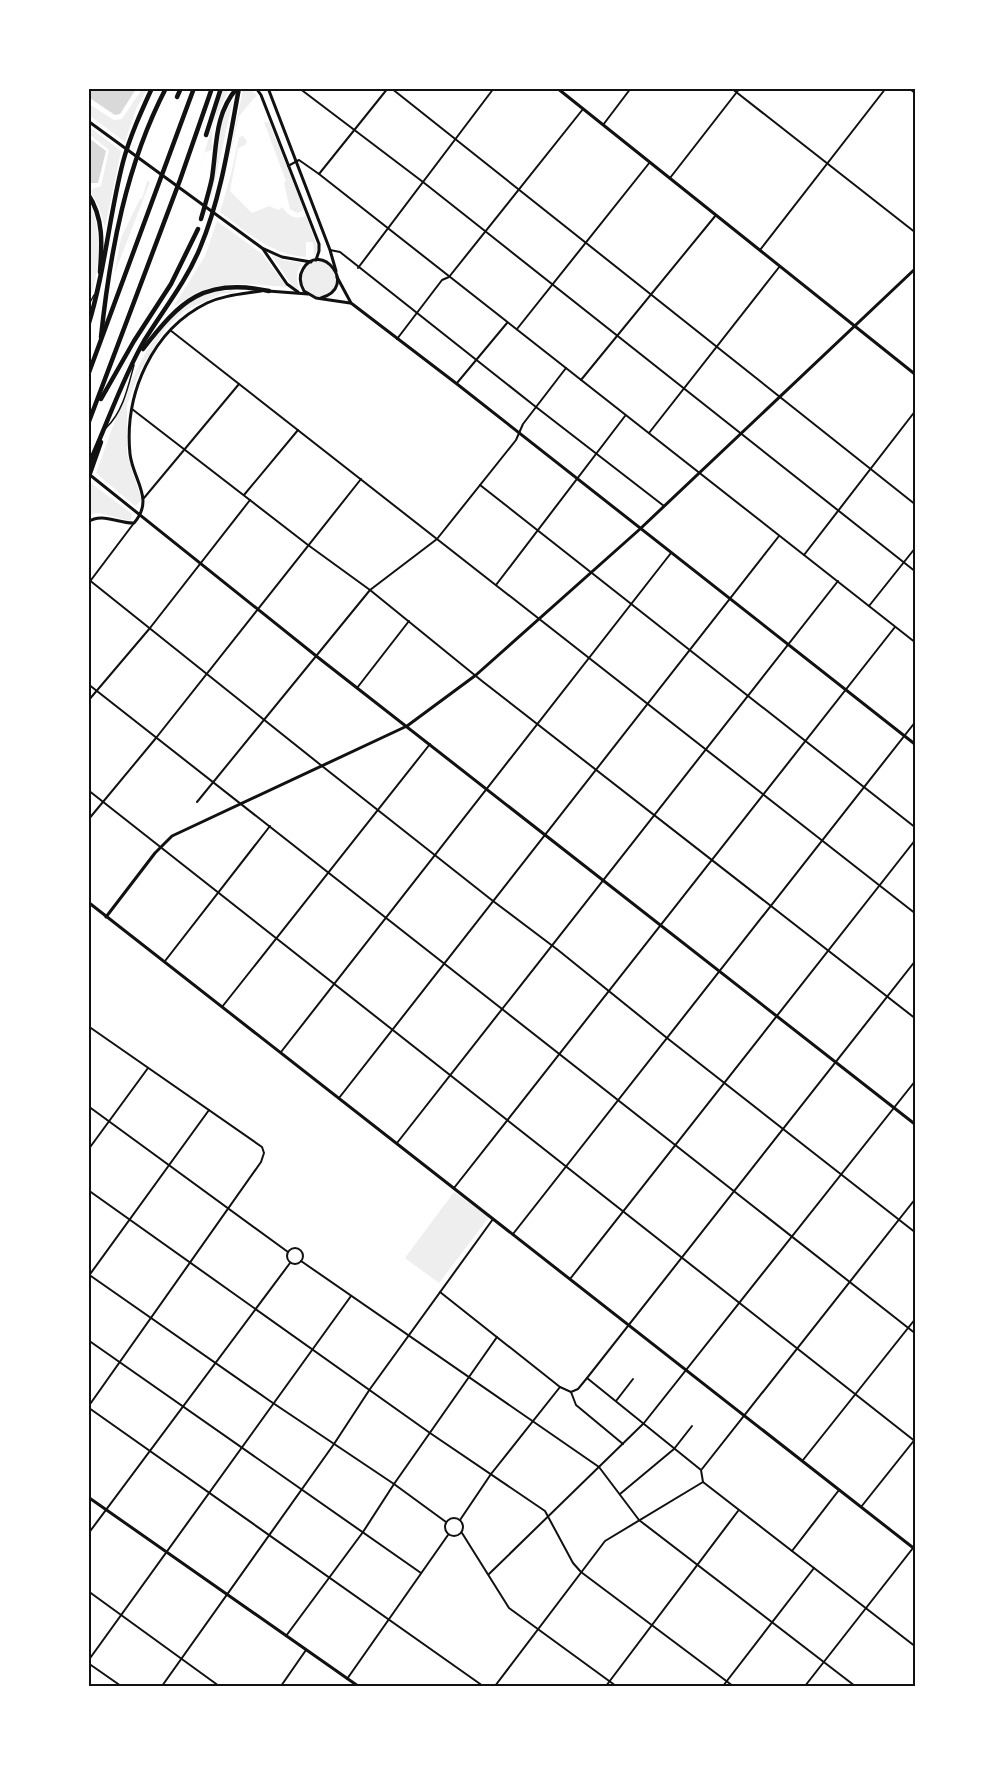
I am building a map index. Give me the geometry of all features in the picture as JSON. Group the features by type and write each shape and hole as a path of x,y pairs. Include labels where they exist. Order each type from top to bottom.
{"highway":[{"path":"88,326 99,287 123,162 152,88"},
{"path":"100,346 104,305 123,202 145,138 166,88"},
{"path":"177,97 180,88"},
{"path":"88,375 194,88"},
{"path":"88,424 180,180 212,88"},
{"path":"206,135 220,88"},
{"path":"88,466 143,343 175,296 200,249 219,186 237,98 236,90"},
{"path":"201,219 211,180 220,116 236,90"},
{"path":"88,194 96,207 102,240 99,287"},
{"path":"94,411 134,341 171,284 198,229"},
{"path":"136,358 165,321 195,296 228,287 268,291"},
{"path":"88,479 100,451 104,431"}],"street":[{"path":"256,88 261,95 319,244 316,260"},
{"path":"268,88 330,250 337,276 351,303 915,745"},
{"path":"299,88 423,182 915,572"},
{"path":"319,174 390,88 915,505"},
{"path":"358,268 494,88"},
{"path":"557,88 915,375"},
{"path":"603,125 631,88"},
{"path":"731,88 915,233"},
{"path":"670,178 740,88"},
{"path":"760,250 886,88"},
{"path":"909,88 915,94"},
{"path":"397,339 442,280 449,277 583,109"},
{"path":"88,121 261,248 287,258 311,262"},
{"path":"288,165 295,161 303,163 319,174 915,643"},
{"path":"517,330 650,162"},
{"path":"581,380 716,215"},
{"path":"261,248 287,284 300,293"},
{"path":"330,250 340,252 664,506"},
{"path":"308,294 302,288 300,275 304,267 316,260 328,262 336,271"},
{"path":"649,434 780,266"},
{"path":"106,917 160,846 176,834 406,726 476,675 640,529 915,269"},
{"path":"321,298 327,296 335,288 337,276"},
{"path":"351,303 300,293 268,291 232,295 208,303 170,330 144,370 131,409 130,454 144,498 143,507 140,516 89,581 915,1233"},
{"path":"457,384 507,323"},
{"path":"170,330 496,585 574,649 589,658 915,914"},
{"path":"197,802 370,590 437,539 516,440 523,424 566,368"},
{"path":"144,498 239,384"},
{"path":"131,409 370,590 537,724 915,1019"},
{"path":"804,555 915,410"},
{"path":"496,585 626,415"},
{"path":"244,495 298,430"},
{"path":"88,474 315,655 915,1125"},
{"path":"88,820 156,738 361,479"},
{"path":"480,485 915,828"},
{"path":"88,701 150,628 250,500"},
{"path":"88,522 98,517 134,523"},
{"path":"339,1098 780,535"},
{"path":"869,606 915,546"},
{"path":"280,1053 671,553"},
{"path":"396,1143 838,581"},
{"path":"357,688 409,621"},
{"path":"454,1188 896,627"},
{"path":"88,684 915,1334"},
{"path":"513,1234 915,721"},
{"path":"222,1007 430,744"},
{"path":"88,790 915,1440 861,1508"},
{"path":"164,961 270,826"},
{"path":"570,1279 915,839"},
{"path":"88,903 914,1549 805,1686"},
{"path":"571,1392 578,1389 683,1258 915,960"},
{"path":"88,1026 262,1147 264,1153 261,1161 88,1407 483,1686"},
{"path":"88,1150 148,1068"},
{"path":"489,1574 644,1423 915,1080"},
{"path":"88,1106 288,1252"},
{"path":"208,1110 89,1275 446,1522"},
{"path":"88,1190 545,1511 573,1563 581,1572 733,1686"},
{"path":"701,1470 915,1198"},
{"path":"162,1686 334,1444 370,1389 493,1219"},
{"path":"288,1252 292,1249 300,1250 301,1261"},
{"path":"288,1252 287,1257 290,1263"},
{"path":"290,1263 297,1264 301,1261"},
{"path":"301,1261 599,1467 639,1520 855,1686"},
{"path":"88,1534 290,1263"},
{"path":"440,1292 560,1387 571,1392 576,1404 623,1444"},
{"path":"121,1686 88,1662 351,1296"},
{"path":"803,1460 915,1318"},
{"path":"286,1636 363,1532 496,1337"},
{"path":"88,1340 421,1573"},
{"path":"587,1378 701,1470 703,1482 738,1511 915,1647"},
{"path":"616,1401 633,1379"},
{"path":"460,1520 491,1474 560,1387"},
{"path":"620,1494 674,1449 692,1426"},
{"path":"495,1686 604,1541 703,1482"},
{"path":"792,1551 839,1490"},
{"path":"88,1497 358,1686"},
{"path":"606,1686 738,1511"},
{"path":"451,1518 460,1520 464,1528 462,1533 454,1537 448,1534 445,1527 446,1522 451,1518"},
{"path":"462,1533 509,1608 616,1686"},
{"path":"347,1678 448,1534"},
{"path":"723,1686 814,1568"},
{"path":"88,1591 219,1686"},
{"path":"281,1686 306,1650"}],"lane":[{"path":"88,306 99,287"}],"shaded area":[{"path":"88,89 136,89 120,114 115,115 91,99"},
{"path":"142,89 147,89 136,109 125,142 89,115 89,104 114,120 122,119"},
{"path":"223,89 229,89 212,127 212,150 205,152 200,168"},
{"path":"243,89 249,89 257,95 239,116 226,173"},
{"path":"233,100 210,203 219,134 222,121"},
{"path":"264,122 269,122 304,210 297,213 290,209 284,183 286,181"},
{"path":"88,126 121,151 105,227 99,207 91,192 92,189 101,186 109,150 89,134"},
{"path":"243,136 247,141 245,145 238,148 230,191 252,213 269,206 279,210 282,207 295,217 306,216 318,249 314,256 313,242 306,242 306,257 282,252 260,241 220,212 239,137"},
{"path":"89,138 106,151 98,183 89,183"},
{"path":"147,181 150,182 114,275 121,238 142,199"},
{"path":"89,201 98,237 98,263 89,299"},
{"path":"217,221 262,254 287,287 242,284 220,286 198,292 174,306 205,256"},
{"path":"271,254 283,260 302,263 297,276 299,290 291,284"},
{"path":"319,261 332,266 337,279 332,292 319,297 306,292 301,279 306,266"},
{"path":"230,290 238,292 221,294 184,311 165,329 139,373 127,404 127,454 141,498 135,506 96,473 134,375 162,328 179,310 203,295"},
{"path":"91,483 132,514 131,521 99,513 89,514"},
{"path":"454,1192 489,1217 439,1283 405,1258"}]}
